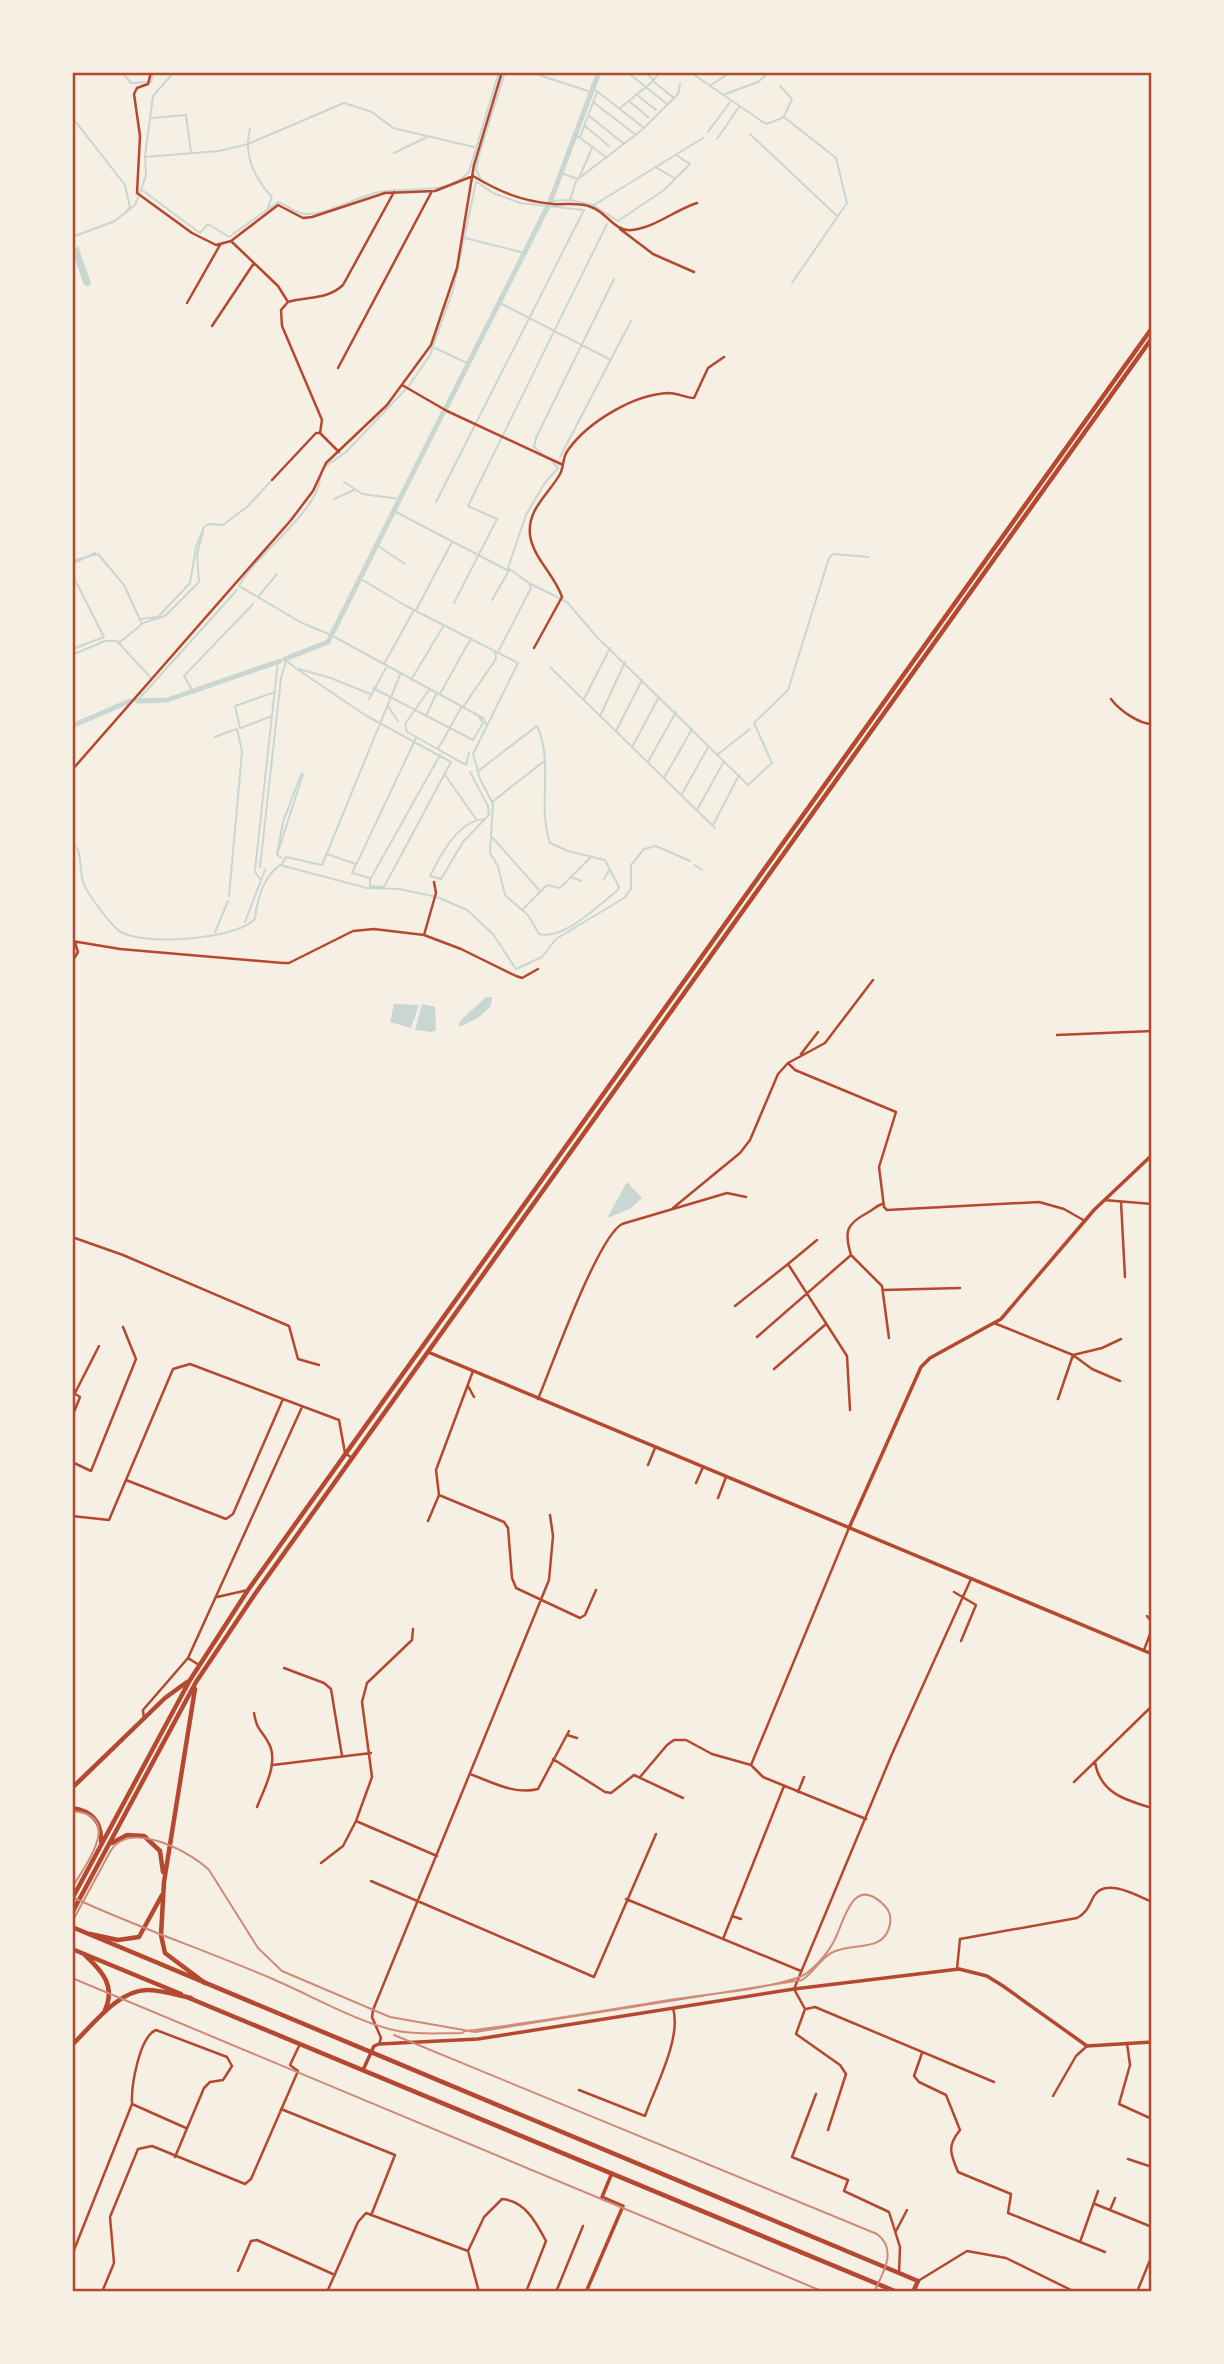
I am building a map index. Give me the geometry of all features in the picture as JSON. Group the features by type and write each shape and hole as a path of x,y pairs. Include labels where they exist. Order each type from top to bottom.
{"main road":[{"path":"205,1983 165,1953 162,1894 193,1681 199,1665 248,1590 420,1347 695,968 1152,328"},
{"path":"72,1913 193,1681 1152,338"},
{"path":"849,1528 921,1367 930,1358 994,1323 1014,1306 1104,1200 1152,1155"},
{"path":"420,1347 538,1399 1152,1654"},
{"path":"72,1788 144,1719 193,1681"},
{"path":"72,1808 87,1811 95,1819 102,1830 104,1848"},
{"path":"72,1899 104,1848 123,1836 144,1836 160,1851 164,1882"},
{"path":"90,1934 118,1940 139,1937 162,1894"},
{"path":"72,1927 918,2281 913,2292"},
{"path":"72,1949 897,2292"},
{"path":"85,1955 104,1974 109,1985 107,2006 103,2014"},
{"path":"363,2070 379,2044 478,2039 794,1989 957,1969 986,1976 1003,1986 1087,2046 1152,2042"},
{"path":"72,2045 103,2014 136,1991 156,1990 191,1998"},
{"path":"586,2292 623,2206 602,2197 612,2174"}],"street":[{"path":"151,72 148,85 137,88 134,94 140,136 137,193 192,233 220,245"},
{"path":"72,770 291,520 313,491 326,463 368,425 402,386 431,345 452,288 472,176 502,72"},
{"path":"187,303 220,245 231,241 278,205 303,218 394,192 432,191 472,176"},
{"path":"472,176 498,192 530,202 593,207 653,254 694,272"},
{"path":"338,368 432,191"},
{"path":"320,433 323,420 279,318 281,310 288,302 322,297 334,293 343,285 394,192"},
{"path":"620,229 652,225 675,211 697,203"},
{"path":"231,241 278,286 288,302"},
{"path":"212,326 254,263"},
{"path":"534,648 562,597 531,539 530,528 540,502 561,474 561,464 568,450 588,430 634,402 671,393 694,398 708,368 724,357"},
{"path":"402,386 561,464"},
{"path":"320,433 339,452"},
{"path":"272,480 312,436 320,433"},
{"path":"1111,699 1121,709 1146,724 1152,724"},
{"path":"424,935 436,894 434,882"},
{"path":"73,941 120,949 289,963 353,931 374,929 424,935 522,978 538,969"},
{"path":"72,962 78,952 73,941"},
{"path":"669,1210 722,1169 745,1146 775,1079 788,1063 825,1043 873,980"},
{"path":"1057,1035 1152,1031"},
{"path":"799,1057 818,1032"},
{"path":"1120,1033 1121,1039"},
{"path":"788,1063 795,1070 896,1112 879,1167 883,1203 891,1211 1039,1202 1064,1209 1085,1221"},
{"path":"538,1399 596,1260 612,1231 622,1224 727,1193 746,1198"},
{"path":"1104,1200 1152,1204"},
{"path":"1121,1202 1125,1277"},
{"path":"883,1203 860,1215 846,1231 845,1237 851,1255 884,1290 889,1338"},
{"path":"72,1237 123,1255 289,1326 298,1359 319,1365"},
{"path":"735,1306 817,1240"},
{"path":"757,1337 851,1255"},
{"path":"788,1264 847,1356 850,1410"},
{"path":"884,1290 960,1288"},
{"path":"994,1323 1073,1355 1092,1369 1120,1381"},
{"path":"774,1369 826,1324"},
{"path":"72,1462 91,1471 136,1359 123,1327"},
{"path":"1073,1355 1102,1348 1121,1339"},
{"path":"72,1417 80,1397 74,1392 99,1346"},
{"path":"1058,1399 1073,1355"},
{"path":"72,1516 104,1522 109,1520 173,1369 190,1364 339,1420 345,1453 352,1458"},
{"path":"428,1521 439,1495 436,1470 473,1371"},
{"path":"468,1386 474,1396"},
{"path":"126,1480 226,1519 233,1514 283,1399"},
{"path":"144,1719 143,1710 188,1658 302,1406"},
{"path":"648,1465 655,1448"},
{"path":"696,1483 702,1467"},
{"path":"718,1498 726,1477"},
{"path":"439,1495 504,1522 508,1528 513,1584 521,1592 580,1618 585,1615 596,1590"},
{"path":"379,2044 381,2038 372,2017 373,2010 549,1580 552,1557 550,1515"},
{"path":"751,1765 849,1528"},
{"path":"806,2009 794,1989 971,1579"},
{"path":"216,1597 248,1590"},
{"path":"954,1592 976,1605 961,1641"},
{"path":"1147,1616 1152,1622"},
{"path":"321,1863 343,1846 356,1821 372,1777 362,1702 363,1691 367,1683 412,1640 413,1629"},
{"path":"1144,1650 1152,1629"},
{"path":"188,1658 199,1665"},
{"path":"284,1668 324,1683 331,1689 342,1756"},
{"path":"1074,1782 1152,1706"},
{"path":"254,1713 256,1728 270,1743 272,1765 257,1807"},
{"path":"470,1774 525,1792 538,1789 568,1733 576,1738"},
{"path":"640,1777 674,1740 686,1740 712,1754 751,1765 762,1777 866,1819"},
{"path":"272,1765 370,1753"},
{"path":"553,1759 605,1792 611,1793 634,1776 683,1798"},
{"path":"1095,1762 1100,1782 1111,1793 1152,1808"},
{"path":"798,1792 804,1777"},
{"path":"723,1939 785,1786"},
{"path":"356,1821 437,1856"},
{"path":"371,1881 594,1977 656,1834"},
{"path":"957,1969 960,1938 1077,1918 1083,1915 1101,1890 1121,1889 1152,1902"},
{"path":"626,1899 802,1971"},
{"path":"732,1916 741,1919"},
{"path":"806,2009 815,2007 995,2082"},
{"path":"579,2090 645,2116 673,2039 676,2017 673,2008"},
{"path":"806,2009 796,2034 840,2065 846,2074 828,2130"},
{"path":"72,2256 132,2104 130,2085 151,2032 164,2031 227,2057 232,2066 229,2074 204,2088 175,2157"},
{"path":"102,2292 114,2263 110,2217 138,2149 152,2146 245,2184 251,2179 298,2071 290,2065 301,2043"},
{"path":"1126,2043 1130,2064 1119,2104 1152,2119"},
{"path":"1052,2096 1076,2056 1087,2046"},
{"path":"922,2053 914,2076 919,2082 946,2095 960,2130 951,2141 949,2151 958,2172 1011,2194 1008,2213 1105,2252"},
{"path":"816,2094 792,2157 848,2180 844,2191 884,2208 893,2218 896,2231 901,2262 899,2273"},
{"path":"132,2104 186,2128"},
{"path":"281,2109 395,2155 372,2213"},
{"path":"1128,2159 1152,2167"},
{"path":"1080,2242 1098,2191"},
{"path":"1110,2210 1115,2198"},
{"path":"480,2292 468,2251 484,2217 502,2199 512,2200 522,2207 536,2221 546,2241 526,2292"},
{"path":"1095,2204 1152,2227"},
{"path":"896,2231 907,2210"},
{"path":"327,2292 358,2222 366,2213 468,2251"},
{"path":"556,2292 583,2226"},
{"path":"238,2271 251,2241 257,2240 335,2274"},
{"path":"918,2281 967,2251 1006,2258 1075,2292"},
{"path":"1137,2292 1150,2260 1152,2261"}],"shaded area":[{"path":"78,246 91,283 88,287 84,285 72,251"},
{"path":"486,997 492,997 491,1006 478,1018 459,1027 460,1021"},
{"path":"394,1004 419,1005 411,1028 390,1022"},
{"path":"422,1004 435,1007 436,1030 432,1032 415,1030"},
{"path":"627,1182 642,1198 630,1209 607,1218"}],"waterway":[{"path":"122,72 131,83 151,82 153,72"},
{"path":"145,156 153,96 174,72"},
{"path":"142,190 200,233 208,224 229,237 278,202 308,214 325,211 375,193 448,185 469,172 499,72"},
{"path":"480,178 476,169 479,155 505,72"},
{"path":"530,72 591,92"},
{"path":"550,202 599,72"},
{"path":"627,72 667,104"},
{"path":"644,72 654,80"},
{"path":"620,108 660,72"},
{"path":"690,72 767,124 784,117 836,158 847,203 792,283"},
{"path":"711,85 731,72"},
{"path":"725,94 758,82 769,72"},
{"path":"654,82 674,98"},
{"path":"561,173 578,179 643,129 678,94 680,84"},
{"path":"780,86 792,99 784,116"},
{"path":"593,88 644,128"},
{"path":"580,137 597,92"},
{"path":"637,95 656,110"},
{"path":"629,101 648,117"},
{"path":"593,102 636,135"},
{"path":"708,132 730,102"},
{"path":"116,220 135,205 146,176 145,157 219,151 248,144 344,103 372,112 393,128 474,147"},
{"path":"717,139 739,107"},
{"path":"152,118 186,115 191,152"},
{"path":"589,116 623,143"},
{"path":"72,117 125,185 130,207 125,213"},
{"path":"585,126 609,146"},
{"path":"250,129 249,157 260,182 272,197 268,207"},
{"path":"575,134 607,158"},
{"path":"750,134 836,215"},
{"path":"394,153 427,137"},
{"path":"594,205 703,138"},
{"path":"579,178 592,148"},
{"path":"570,200 593,205 618,221 664,190 690,164 676,155"},
{"path":"657,168 674,178"},
{"path":"551,201 570,200 576,181"},
{"path":"408,387 430,355 453,290 476,182"},
{"path":"436,502 584,210 520,203 493,193 477,182"},
{"path":"446,408 548,206"},
{"path":"72,237 115,221"},
{"path":"454,603 497,519 468,506 607,224"},
{"path":"465,238 525,253"},
{"path":"542,454 534,447 536,438 614,279"},
{"path":"500,303 611,360"},
{"path":"560,457 631,321"},
{"path":"435,348 469,364"},
{"path":"326,466 346,452 405,390"},
{"path":"285,659 328,642 444,411"},
{"path":"498,652 531,588 529,583 508,568 526,515 544,484 558,468 552,461"},
{"path":"239,586 309,504 317,490 320,477"},
{"path":"141,619 158,617 190,583 196,547 204,527 209,524 223,525 248,506 270,482"},
{"path":"344,482 362,494 400,499"},
{"path":"334,499 354,490"},
{"path":"394,511 509,571"},
{"path":"143,623 165,616 199,582 197,555 203,531"},
{"path":"416,610 452,542"},
{"path":"375,544 405,564"},
{"path":"72,564 95,553"},
{"path":"72,561 98,554 124,585 142,624 120,642"},
{"path":"531,584 567,602 596,636 748,785 772,763 754,723 788,690 829,558 833,554 869,557"},
{"path":"492,600 508,572"},
{"path":"72,574 104,637 72,649"},
{"path":"258,597 277,574"},
{"path":"361,579 406,606 518,663 473,754 480,779 493,804 490,853 498,866 505,895 528,915 539,934 549,934 570,927 617,891 619,887 605,860 568,851 550,843 546,829 544,754 537,726 478,771"},
{"path":"239,586 302,623 331,635 483,718 487,726"},
{"path":"137,701 237,590"},
{"path":"194,693 184,676 253,604"},
{"path":"384,664 413,612"},
{"path":"411,680 444,625"},
{"path":"440,694 471,638"},
{"path":"72,655 105,641 117,641 150,677"},
{"path":"584,699 610,648"},
{"path":"463,707 496,659 495,651"},
{"path":"285,659 294,667"},
{"path":"255,870 278,661"},
{"path":"137,701 167,700 280,661"},
{"path":"260,867 281,678 286,661"},
{"path":"601,714 625,662"},
{"path":"294,667 365,715 451,762 384,887 370,886 370,878 352,873 356,864 327,854"},
{"path":"369,699 386,668"},
{"path":"551,668 715,828"},
{"path":"299,669 331,678 370,694"},
{"path":"282,864 286,857 322,865 400,675"},
{"path":"616,731 642,680"},
{"path":"373,688 473,740 483,723 479,717"},
{"path":"429,690 405,724 407,732 466,765 469,753"},
{"path":"240,728 235,706 275,692"},
{"path":"427,714 436,694"},
{"path":"632,747 659,697"},
{"path":"72,726 130,701"},
{"path":"388,706 398,721"},
{"path":"438,749 461,708"},
{"path":"648,762 676,712"},
{"path":"241,728 272,716"},
{"path":"215,737 236,729"},
{"path":"229,896 242,752 237,729"},
{"path":"664,778 692,729"},
{"path":"717,755 750,729"},
{"path":"357,863 416,738"},
{"path":"682,794 708,747"},
{"path":"371,878 440,755"},
{"path":"492,802 543,762"},
{"path":"697,810 723,763"},
{"path":"470,772 488,806 489,815 463,842 441,879 430,876 451,840 466,825 484,819"},
{"path":"277,854 283,822 301,774"},
{"path":"282,858 277,855 303,774"},
{"path":"445,775 476,819"},
{"path":"713,825 739,775"},
{"path":"492,837 539,890"},
{"path":"72,842 79,855 83,882 108,920 128,935 144,938 187,939 229,932 245,926 255,919 262,889 269,876 280,865 367,888 399,889 433,896"},
{"path":"437,897 467,910 493,934 516,969 542,957 556,939 624,898 631,889 631,865 644,849 656,846 690,861"},
{"path":"523,909 547,885 560,888 591,857"},
{"path":"695,865 702,870"},
{"path":"604,879 610,869"},
{"path":"245,922 265,870"},
{"path":"255,872 260,879"},
{"path":"571,877 581,881"},
{"path":"215,932 228,901"}],"tram line":[{"path":"72,1811 88,1815 96,1821 99,1831 92,1855 72,1888"},
{"path":"72,1897 97,1908 122,1919 275,1980 368,2022 398,2031 422,2033 462,2033 465,2031 492,2028 676,1999 706,1995 722,1993 737,1991 768,1985 783,1982 802,1976 818,1962 831,1946 851,1904 864,1895 873,1897 886,1907 890,1924 882,1939 833,1952 802,1980 475,2032 390,2017 282,1971 258,1948 209,1870 174,1847 159,1842 130,1838 119,1843 110,1852 72,1922"},
{"path":"72,1978 824,2292"},
{"path":"394,2035 877,2234 887,2247 888,2254 874,2292"}]}
